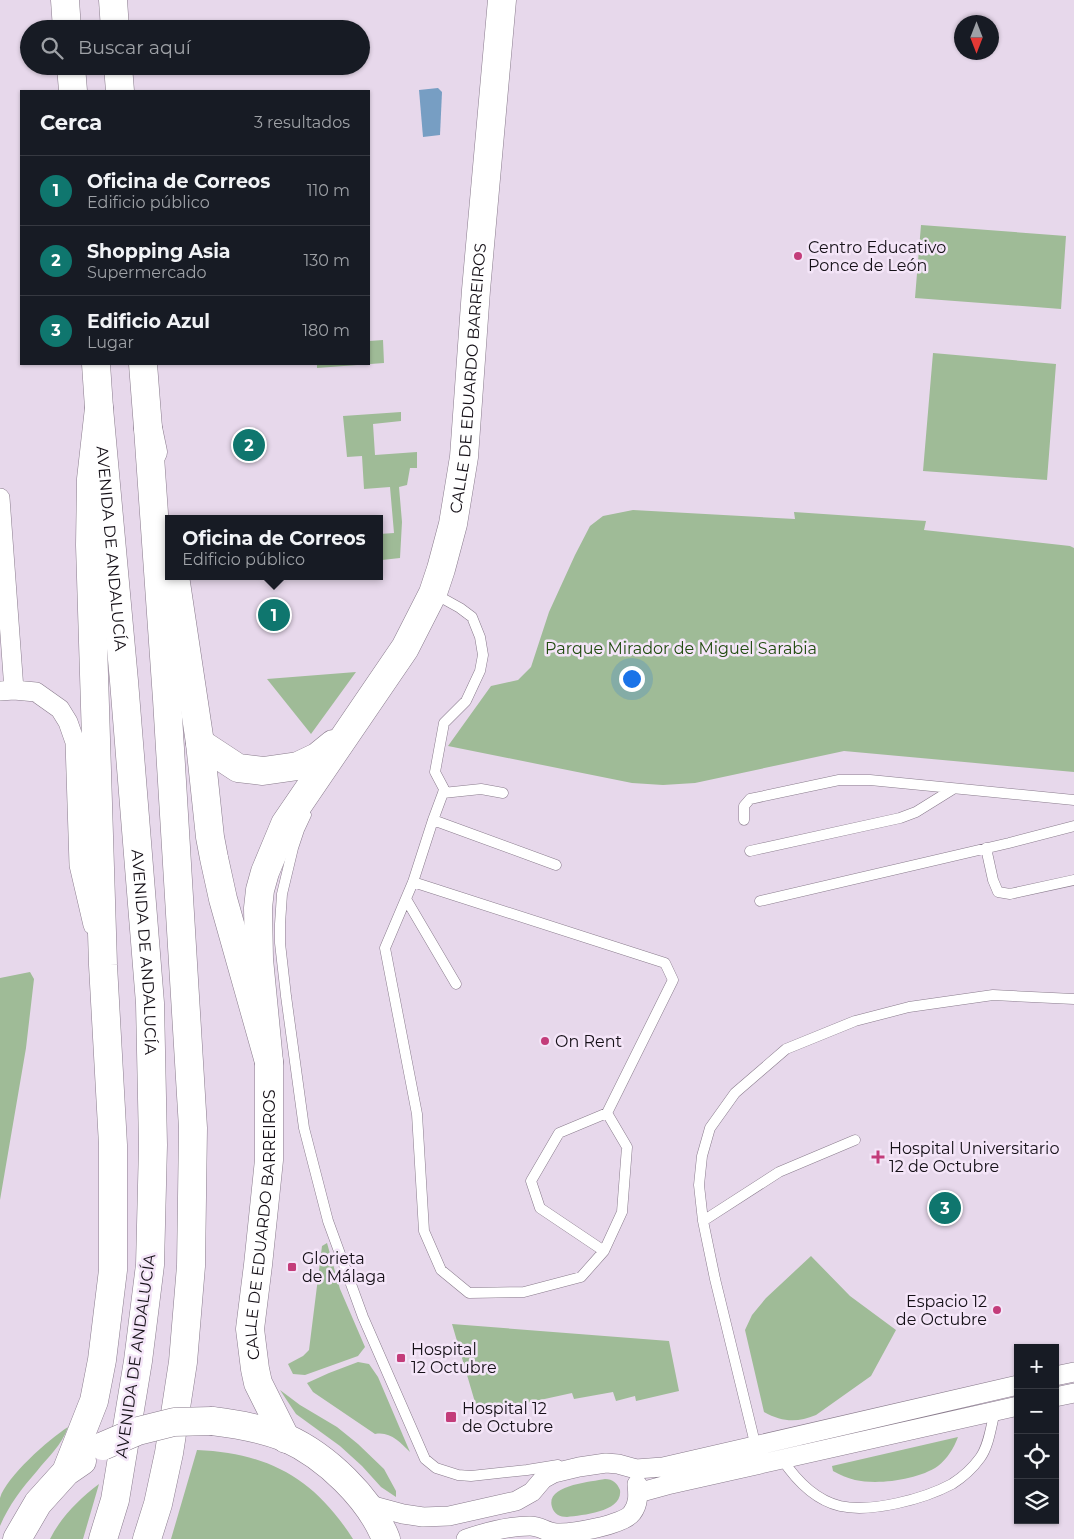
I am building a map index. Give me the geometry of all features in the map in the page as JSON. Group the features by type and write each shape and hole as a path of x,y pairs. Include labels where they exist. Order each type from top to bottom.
{"main road":[{"path":"65,0 67,20"},
{"path":"113,0 114,20"},
{"name":"CALLE DE EDUARDO BARREIROS","path":"349,730 405,648 433,593 452,524 464,457 476,290 502,0"},
{"path":"72,75 73,90"},
{"path":"119,75 120,90"},
{"name":"AVENIDA DE ANDALUCÍA","path":"96,365 150,1003 153,1145 150,1265 139,1351 114,1500 104,1539"},
{"path":"143,365 167,699 193,1128 192,1266 183,1362 169,1453 158,1504 147,1539"},
{"path":"66,1472 94,1401 102,1360 113,1270 113,1145 103,965 90,545 92,479 99,408"},
{"path":"148,428 165,521"},
{"path":"176,580 200,743 214,858 223,899 269,1062"},
{"path":"200,743 238,768 263,772 298,766 317,757 349,730"},
{"path":"269,1062 257,925 260,890 272,851 285,824 349,730"},
{"name":"CALLE DE EDUARDO BARREIROS","path":"269,1062 269,1160 250,1329 258,1383 286,1438"},
{"path":"17,1539 38,1503 66,1472 103,1446 138,1431 174,1422 212,1421 250,1426 286,1438 316,1456 343,1478 366,1504 386,1539"}],"street":[{"path":"0,498 7,690 36,692 60,708 68,722 75,742 79,865 103,965"},
{"path":"1059,1375 1074,1372"},
{"path":"366,1504 403,1514 423,1517 449,1516 516,1501 532,1492 543,1479 554,1473 578,1467 606,1463 618,1464 636,1470 663,1467 1014,1386"},
{"path":"1059,1396 1074,1393"},
{"path":"638,1494 667,1485 1014,1407"},
{"path":"466,1539 515,1528 558,1533 598,1534 632,1515 637,1505 637,1484 627,1468"},
{"path":"532,1492 530,1513 545,1532"}],"lane":[{"path":"433,593 472,617 480,637 483,655 480,671 466,701 444,723 435,772 444,789 443,793 413,882 385,948 417,1114 424,1231 441,1270 469,1293 524,1292 581,1277 604,1251 622,1212 627,1147 607,1113"},
{"path":"320,771 306,816 299,830 282,894 280,943 304,1128 328,1221 363,1317 425,1459 436,1468 458,1475 471,1476 557,1465 578,1467"},
{"path":"744,820 744,806 750,800 839,780 870,780 1074,800"},
{"path":"443,793 481,789 503,793"},
{"path":"750,851 900,818 916,812 953,789"},
{"path":"433,820 556,865"},
{"path":"760,901 1074,826"},
{"path":"986,848 993,880 998,892 1010,894 1074,880"},
{"path":"413,882 665,963 673,980 607,1113 559,1133 531,1181 540,1208 604,1251"},
{"path":"406,898 456,984"},
{"path":"752,1447 754,1439 715,1279 703,1221 699,1185 702,1156 710,1128 735,1093 786,1049 855,1021 909,1007 994,996 1074,999"},
{"path":"703,1221 779,1172 855,1140"},
{"path":"782,1459 793,1476 816,1496 840,1506 862,1508 885,1506 928,1494 952,1484 968,1472 981,1456 988,1439 995,1411"}],"green space":[{"path":"921,225 1066,236 1061,309 915,298"},
{"path":"383,340 384,363 370,364 370,341"},
{"path":"933,353 1056,364 1047,480 923,471"},
{"path":"317,365 357,365 317,368"},
{"path":"401,412 401,421 373,424 375,455 417,452 417,468 410,468 407,485 399,487 402,522 400,558 383,560 383,534 394,533 390,487 364,489 362,456 347,457 343,416"},
{"name":"Parque Mirador de Miguel Sarabia","path":"633,510 795,519 794,512 926,521 924,530 1070,546 1074,548 1074,772 844,751 695,783 663,785 632,783 448,746 491,686 518,680 531,667 549,612 590,526 603,516"},
{"path":"356,672 311,734 267,679"},
{"path":"30,972 34,979 26,1048 0,1200 0,978"},
{"path":"327,1243 340,1289 365,1347 358,1356 305,1375 293,1374 288,1364 303,1356 309,1350 322,1246"},
{"path":"811,1256 850,1296 896,1330 871,1376 816,1415 796,1420 777,1418 764,1412 745,1330 752,1315 766,1298"},
{"path":"452,1324 669,1341 679,1391 636,1401 635,1396 616,1401 613,1392 574,1399 572,1393 494,1410 492,1406 477,1409"},
{"path":"358,1362 369,1364 378,1377 410,1452 390,1436 375,1434 313,1392 307,1383"},
{"path":"280,1390 300,1405 337,1427 358,1444 384,1469 396,1491 396,1497 381,1487 340,1446 296,1414"},
{"path":"68,1427 58,1445 16,1497 0,1526 0,1498 10,1480 40,1449"},
{"path":"958,1437 950,1453 938,1466 930,1471 909,1478 875,1482 864,1481 855,1480 833,1471 832,1466"},
{"path":"197,1450 222,1452 246,1457 267,1463 287,1473 322,1500 353,1539 171,1539"},
{"path":"605,1479 614,1482 620,1490 619,1497 609,1508 567,1517 554,1512 552,1500 555,1494 562,1489 580,1483"},
{"path":"99,1484 83,1539 50,1539 59,1523 71,1509"}],"water":[{"path":"438,88 442,92 440,135 423,137 419,90"}],"place":[{"name":"Centro Educativo Ponce de León","path":"798,256"},
{"name":"Shopping Asia","path":"249,445"},
{"name":"Oficina de Correos","path":"274,615"},
{"name":"On Rent","path":"545,1041"},
{"name":"Hospital Universitario 12 de Octubre","path":"878,1157"},
{"name":"Edificio Azul","path":"945,1208"},
{"name":"Glorieta de Málaga","path":"292,1267"},
{"name":"Espacio 12 de Octubre","path":"997,1310"},
{"name":"Hospital 12 Octubre","path":"401,1358"},
{"name":"Hospital 12 de Octubre","path":"451,1417"}]}
